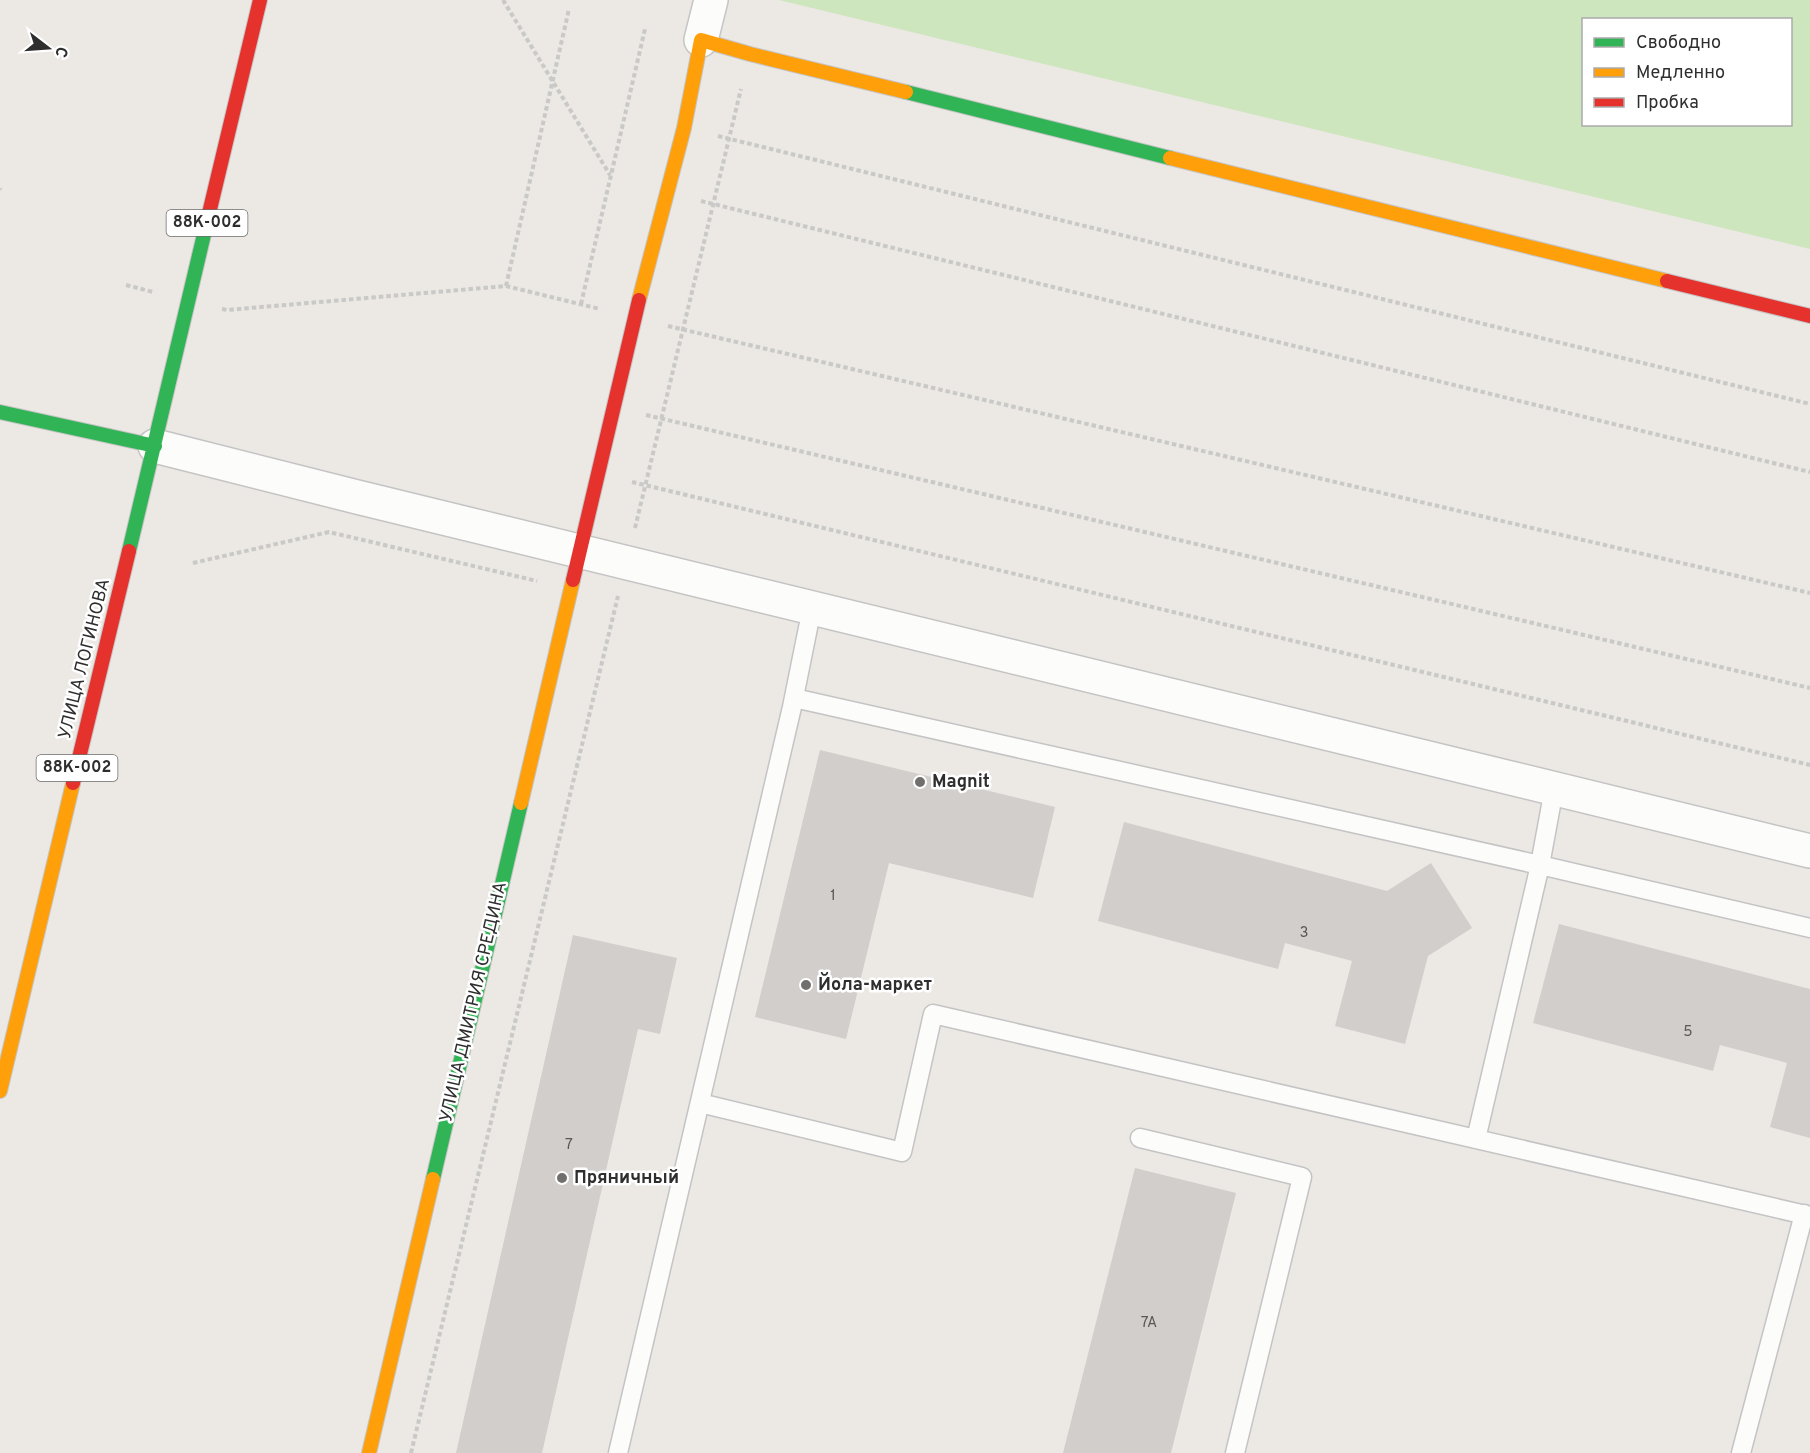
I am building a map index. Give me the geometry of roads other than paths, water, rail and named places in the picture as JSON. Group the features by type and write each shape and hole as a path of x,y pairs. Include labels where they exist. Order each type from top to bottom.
{"street":[{"name":"88К-002","path":"155,446 260,0"},
{"path":"711,0 701,40 1810,316"},
{"name":"УЛИЦА ДМИТРИЯ СРЕДИНА","path":"369,1453 634,318 684,128 701,40"},
{"path":"0,412 155,446 1810,851"},
{"name":"УЛИЦА ЛОГИНОВА","path":"0,1091 155,446"}],"lane":[{"path":"618,1453 794,698 812,608"},
{"path":"794,698 1540,865 1810,928"},
{"path":"1476,1139 1540,865 1554,789"},
{"path":"700,1103 902,1152 933,1014 1807,1215 1741,1453"},
{"path":"1140,1138 1302,1177 1235,1453"}],"place":[{"name":"Magnit","path":"920,782"},
{"name":"Йола-маркет","path":"806,985"},
{"name":"Пряничный","path":"562,1178"}]}
